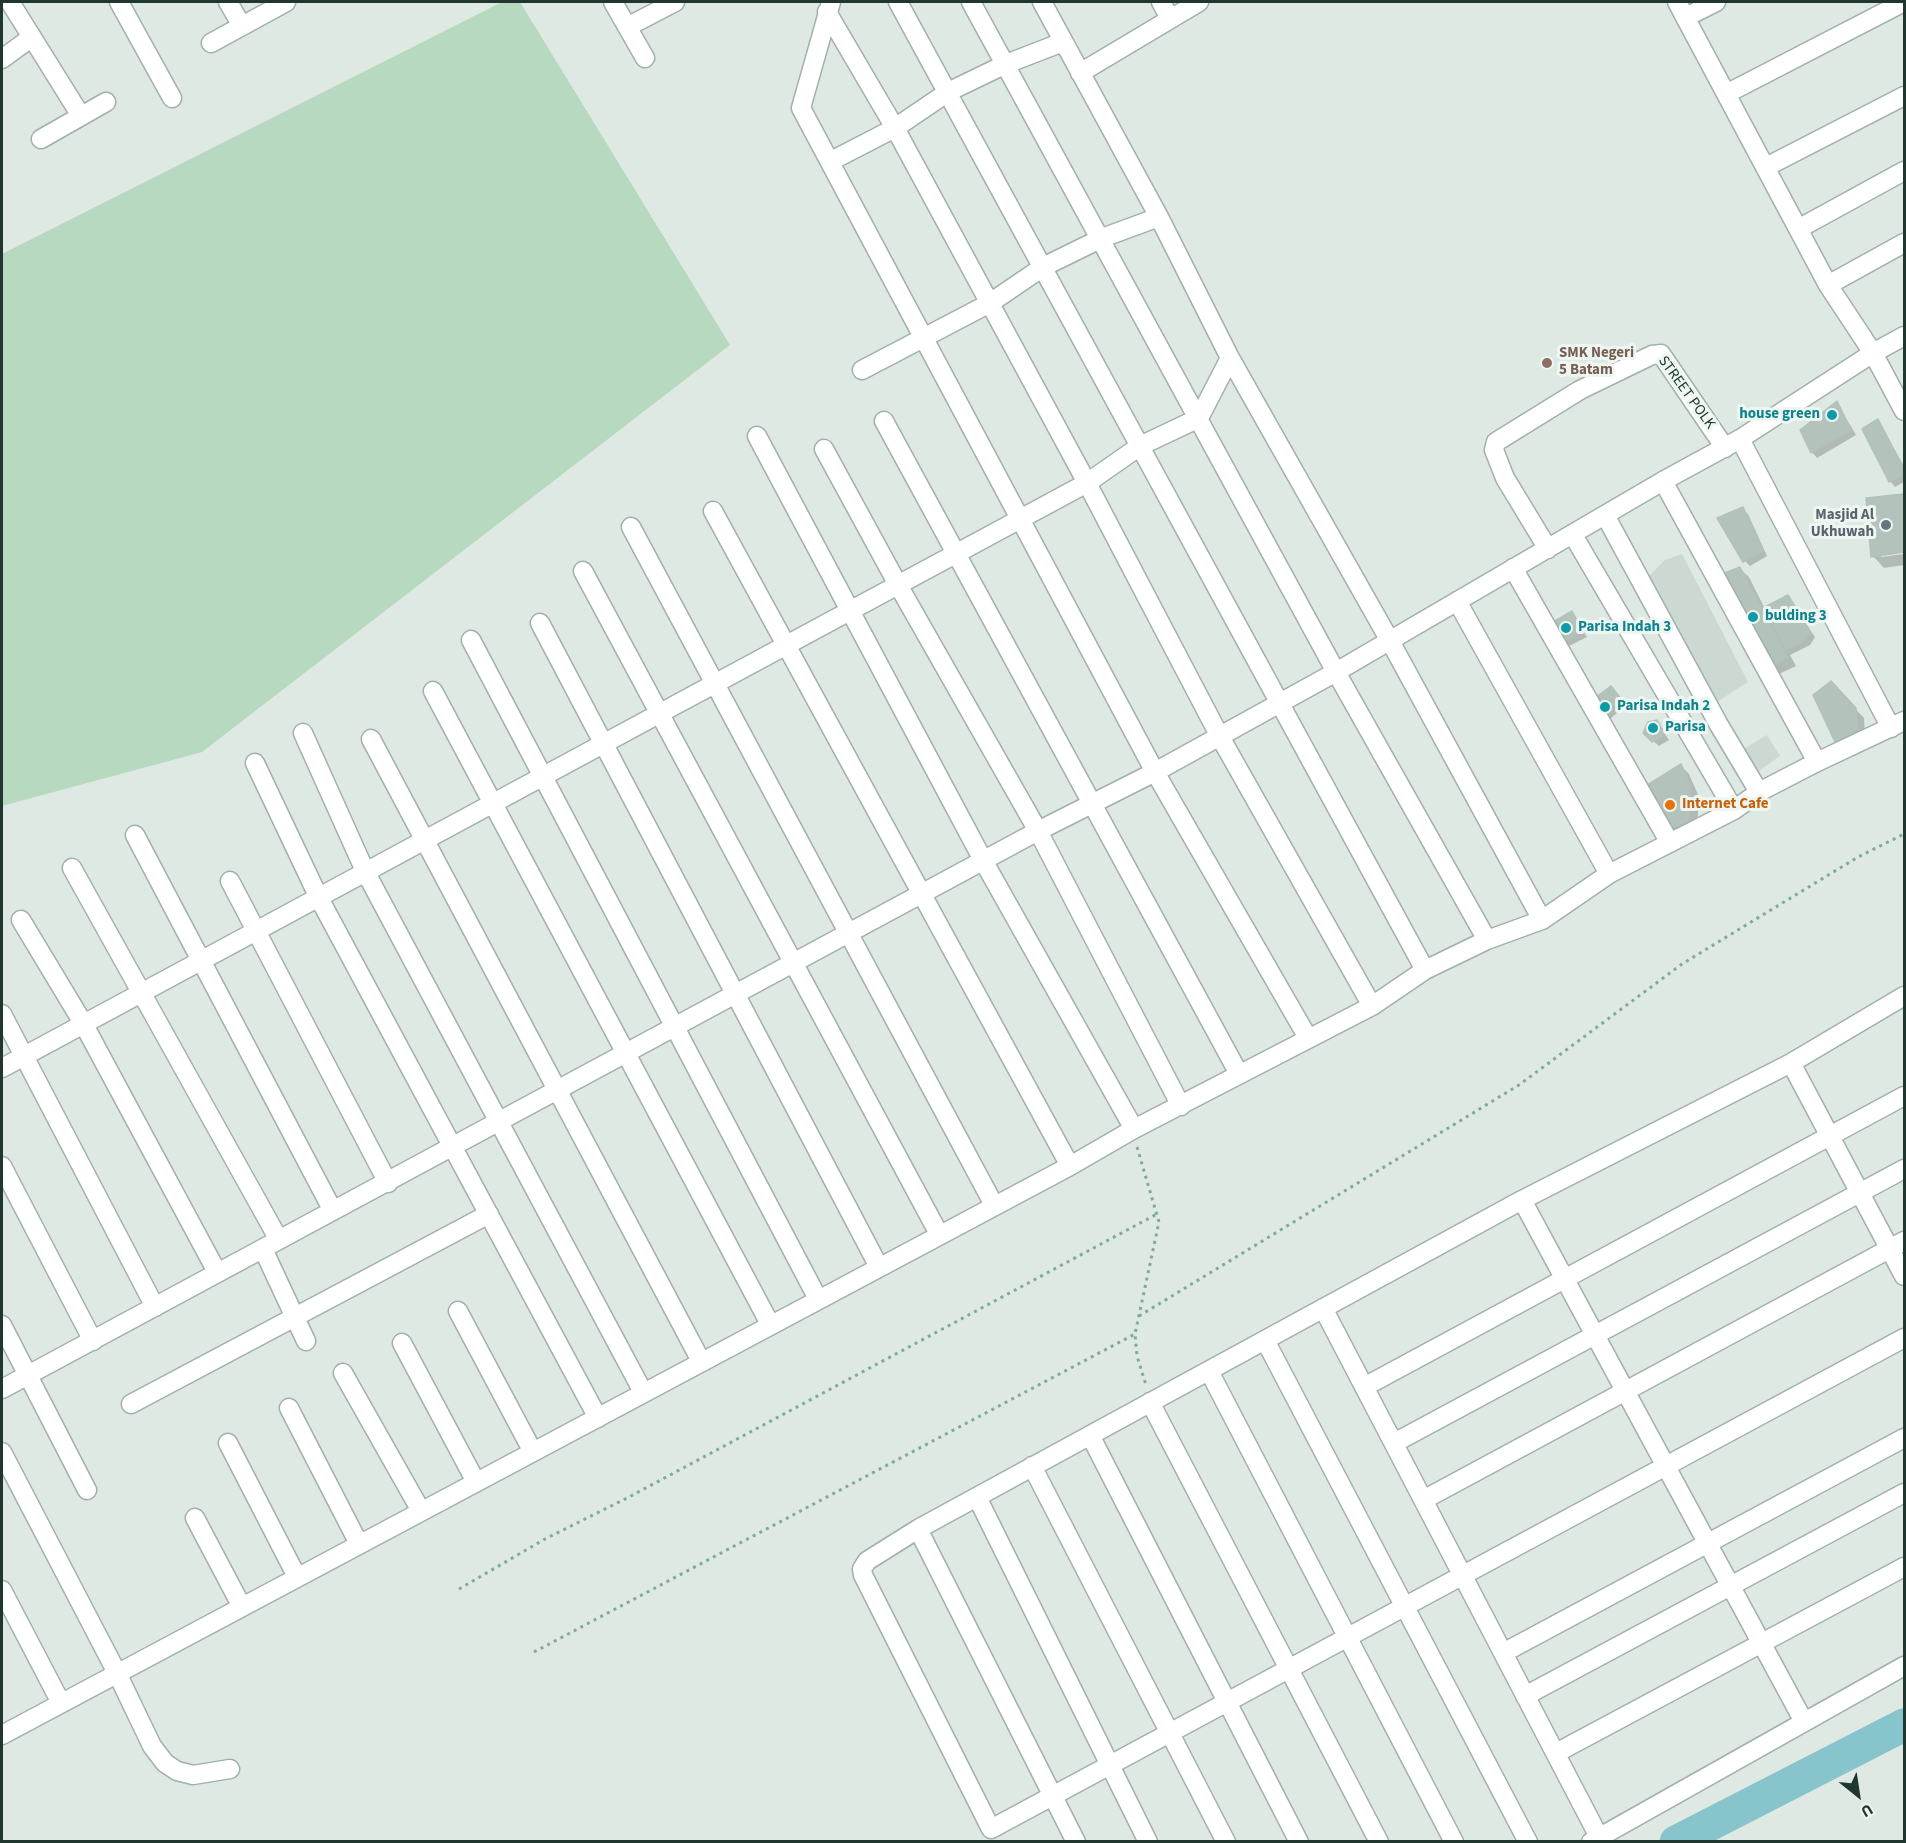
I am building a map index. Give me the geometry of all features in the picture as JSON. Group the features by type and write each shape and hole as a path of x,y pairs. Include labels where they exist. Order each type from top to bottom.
{"street":[{"path":"119,2 172,98"},
{"path":"228,2 242,26"},
{"path":"211,43 286,2"},
{"path":"613,2 645,58"},
{"path":"627,27 675,2"},
{"path":"898,2 1277,703 1425,970"},
{"path":"971,2 1102,238 1336,672 1486,940"},
{"path":"1042,2 1159,217 1230,358 1390,641 1542,920"},
{"path":"1080,73 1165,10 1199,2"},
{"path":"1716,2 1681,9 1828,285 1873,353 1905,411"},
{"path":"1726,94 1904,2"},
{"path":"15,3 32,37 81,116"},
{"path":"829,7 1087,483 1219,735 1372,1006"},
{"path":"829,7 801,108 1155,772 1308,1038"},
{"path":"2,59 32,37"},
{"path":"831,161 895,128 948,93 1006,64 1063,42"},
{"path":"1766,167 1905,96"},
{"path":"41,139 106,102"},
{"path":"1798,229 1905,171"},
{"path":"862,370 990,303 1043,267 1102,238 1159,217"},
{"path":"1828,285 1905,243"},
{"path":"2,1389 1038,831 1155,772 1336,672 1663,481 1733,444 1873,353 1905,336"},
{"name":"STREET POLK","path":"1548,549 1505,478 1494,450 1497,442 1580,390 1652,355 1661,354 1733,444"},
{"path":"2,1068 897,583 1087,483 1140,447 1199,418 1230,358"},
{"path":"884,421 1239,1074"},
{"path":"756,436 984,862 1134,1129"},
{"path":"2,1735 1070,1166 1134,1129 1372,1006 1425,970 1486,940 1542,920 1609,874 1734,810 1759,792 1898,724 1733,444"},
{"path":"824,449 897,583 1038,831 1181,1106"},
{"path":"1663,481 1817,762"},
{"path":"713,511 1070,1166"},
{"path":"1605,515 1719,725 1759,792"},
{"path":"631,527 994,1205"},
{"path":"1573,535 1734,810"},
{"path":"1513,568 1670,843"},
{"path":"584,572 939,1234"},
{"path":"1457,601 1609,874"},
{"path":"540,623 879,1267"},
{"path":"471,640 818,1299"},
{"path":"433,691 770,1324"},
{"path":"303,733 365,871 643,1392"},
{"path":"371,739 701,1361"},
{"path":"255,763 319,898 598,1418"},
{"path":"135,835 333,1211"},
{"path":"72,867 142,992 271,1244 306,1341"},
{"path":"230,881 388,1183"},
{"path":"21,920 83,1023 217,1272"},
{"path":"1905,996 1791,1063 1522,1200 918,1529 864,1564 863,1575 991,1829 1226,1700 1905,1338"},
{"path":"2,1014 155,1307"},
{"path":"1791,1063 1828,1137 1860,1193 1898,1244 1905,1276"},
{"path":"1364,1387 1905,1096"},
{"path":"2,1166 93,1341"},
{"path":"1394,1443 1905,1169"},
{"path":"1522,1200 1627,1390 1706,1544 1803,1720"},
{"path":"131,1404 489,1214"},
{"path":"1425,1499 1898,1244"},
{"path":"1323,1308 1556,1753 1595,1839 1803,1720 1905,1666"},
{"path":"458,1311 533,1452"},
{"path":"2,1325 87,1490"},
{"path":"1265,1340 1528,1842"},
{"path":"402,1343 476,1482"},
{"path":"1209,1371 1454,1842"},
{"path":"343,1373 421,1511"},
{"path":"1150,1402 1379,1842"},
{"path":"290,1408 359,1544"},
{"path":"1090,1435 1299,1842"},
{"path":"1503,1653 1905,1438"},
{"path":"228,1443 297,1577"},
{"path":"2,1452 117,1673 152,1746 165,1763 177,1771 193,1775 230,1769"},
{"path":"1032,1467 1226,1842"},
{"path":"1525,1696 1905,1493"},
{"path":"976,1497 1148,1842"},
{"path":"195,1518 242,1607"},
{"path":"918,1529 1076,1842"},
{"path":"1556,1753 1905,1567"},
{"path":"2,1590 61,1703"}],"path":[{"path":"1139,1316 1519,1085 1682,964 1858,857 1905,834"},
{"path":"1134,1129 1141,1166 1159,1222 1135,1334 1137,1356 1150,1402"},
{"path":"459,1589 545,1539 1157,1214"},
{"path":"534,1652 1135,1334"}],"shaded area":[{"path":"1682,554 1748,682 1709,707 1641,584 1665,560"},
{"path":"1767,735 1780,756 1749,778 1735,754"}],"green space":[{"path":"502,2 520,2 730,345 202,752 2,806 2,254"}],"building":[{"name":"house green","path":"1837,401 1851,430 1811,453 1800,430"},
{"name":"house green","path":"1878,419 1904,469 1904,474 1889,482 1862,429"},
{"name":"Masjid Al Ukhuwah","path":"1904,494 1904,552 1871,557 1866,498"},
{"path":"1743,507 1763,551 1743,562 1717,518"},
{"name":"bulding 3","path":"1740,567 1788,658 1767,668 1717,576"},
{"path":"1788,595 1810,631 1805,640 1786,650 1765,607"},
{"name":"Parisa Indah 3","path":"1572,611 1583,631 1559,644 1550,624"},
{"path":"1831,681 1856,708 1857,729 1836,744 1813,695"},
{"name":"Parisa Indah 2","path":"1611,686 1621,699 1604,715 1592,700"},
{"name":"Parisa","path":"1657,720 1665,734 1652,742 1643,733 1648,722"},
{"name":"Internet Cafe","path":"1681,764 1691,787 1689,820 1665,830 1641,789"}],"waterway":[{"path":"1676,1842 1904,1725"}],"place":[{"name":"SMK Negeri 5 Batam","path":"1547,363"},
{"name":"house green","path":"1832,415"},
{"name":"Masjid Al Ukhuwah","path":"1886,525"},
{"name":"bulding 3","path":"1753,617"},
{"name":"Parisa Indah 3","path":"1566,628"},
{"name":"Parisa Indah 2","path":"1605,707"},
{"name":"Parisa","path":"1653,728"},
{"name":"Internet Cafe","path":"1670,805"}]}
